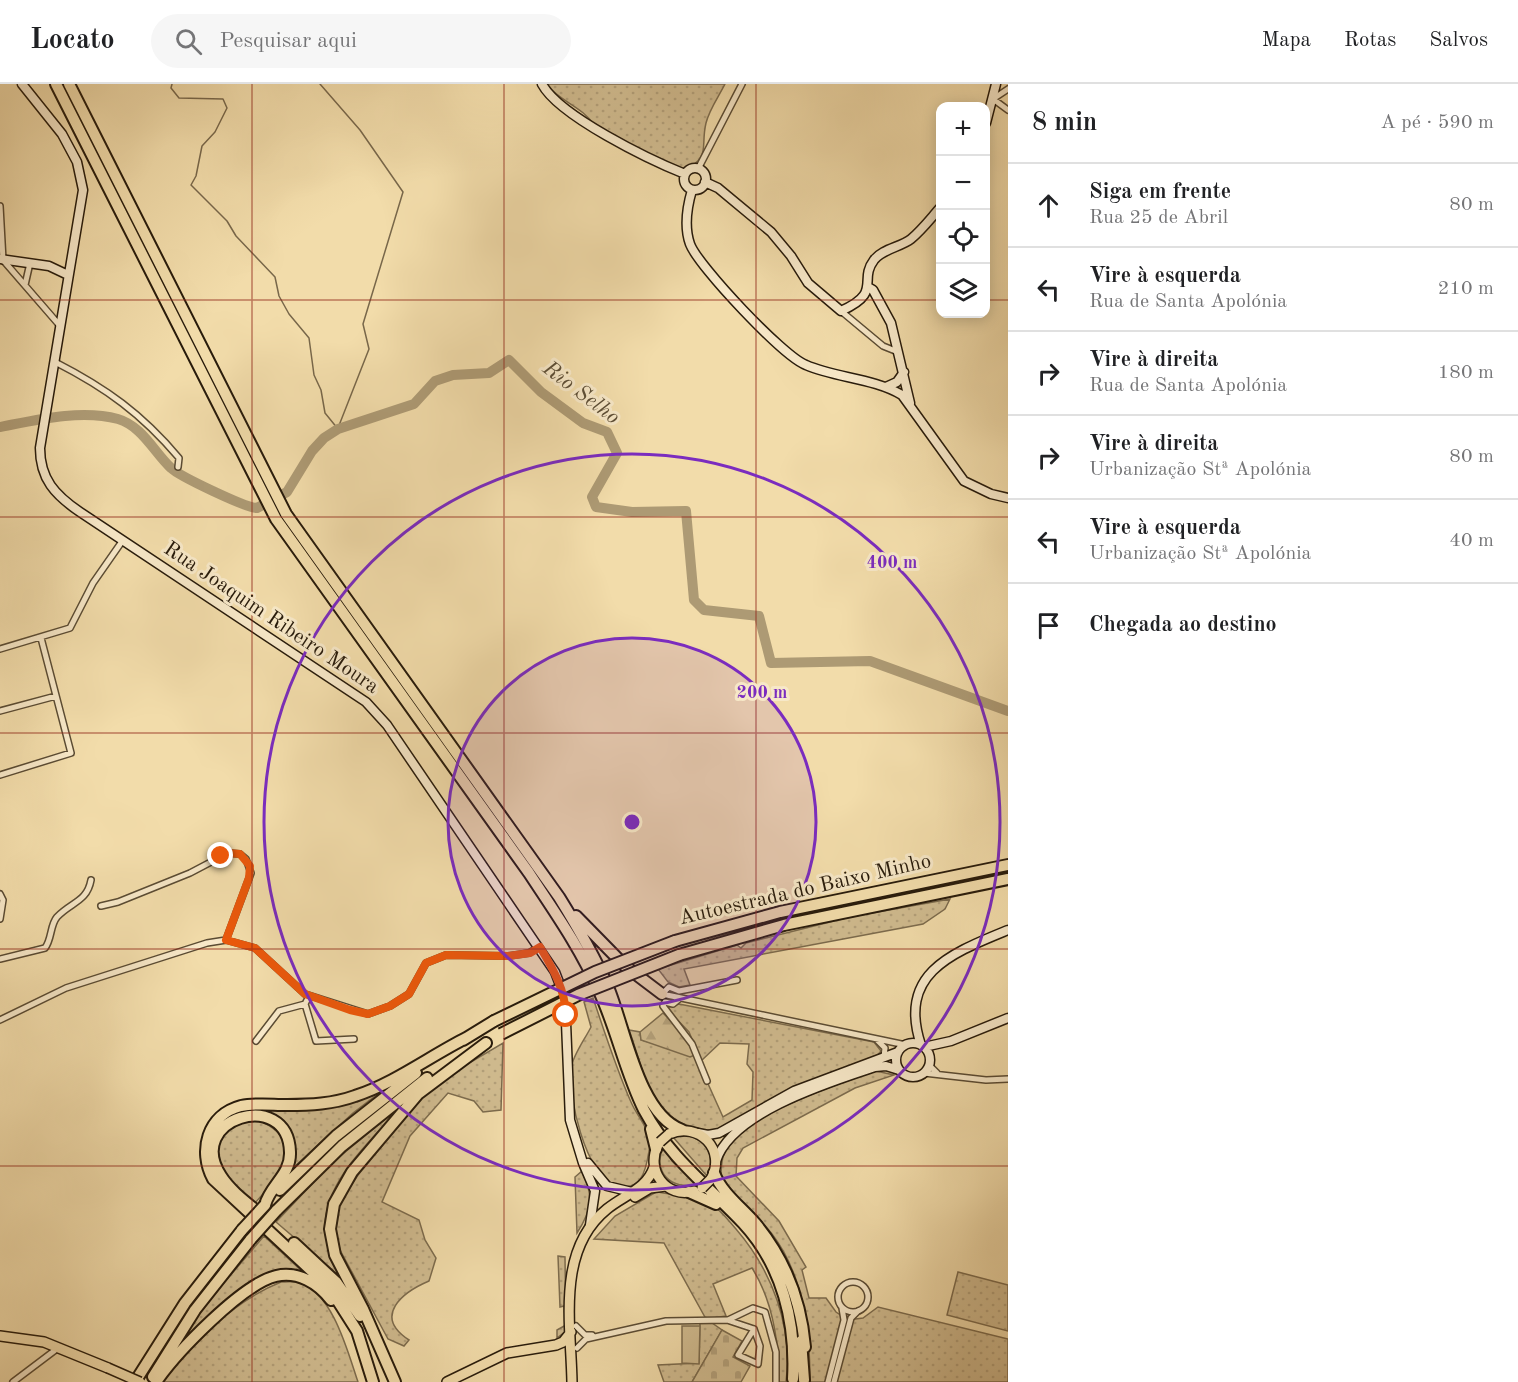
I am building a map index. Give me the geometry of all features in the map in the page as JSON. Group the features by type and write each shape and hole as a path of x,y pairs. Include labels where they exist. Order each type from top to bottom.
{"highway":[{"path":"56,84 281,517 609,988 647,1094 666,1122 682,1130"},
{"path":"69,84 264,486"},
{"path":"281,517 559,897 620,961 664,998"},
{"name":"Autoestrada do Baixo Minho","path":"135,1382 185,1303 242,1230 265,1205 321,1150 371,1107 468,1037 579,979 675,941 780,912 930,879 1008,865"},
{"name":"Autoestrada do Baixo Minho","path":"150,1382 195,1310 276,1211 313,1172 369,1122 431,1075 501,1034 578,995 679,955 784,925 1008,879"},
{"path":"559,897 590,962 634,1088 656,1130 684,1167 745,1226 774,1271 794,1331 799,1381"},
{"path":"590,962 627,1080 658,1146"},
{"path":"373,1382 357,1331 329,1287 213,1179 206,1163 208,1136 217,1120 238,1107 317,1104 352,1097 388,1082 468,1037"},
{"path":"395,1382 332,1242 331,1216 338,1194 352,1172 418,1094 486,1043"},
{"path":"265,1205 267,1195 286,1171 291,1151 287,1139 275,1123 257,1115 247,1114 231,1120 216,1140 214,1159 220,1176 234,1192 326,1271 368,1325"},
{"path":"712,1176 767,1239 788,1276 804,1329 806,1357 799,1381"},
{"path":"689,1192 711,1200 722,1208 746,1234 771,1274 788,1324 799,1381"},
{"path":"156,1382 189,1343 247,1292 263,1281 283,1275 303,1278 322,1290 336,1307 363,1355"}],"main road":[{"name":"Rua Joaquim Ribeiro Moura","path":"22,84 62,134 77,162 83,190 68,275 62,328 42,436 41,467 52,490 64,502 366,702 376,711 538,944 555,972 565,998 570,1120 578,1147"},
{"path":"542,84 549,96 612,139 685,174"},
{"path":"990,109 996,84"},
{"path":"692,169 698,169 704,173 705,182 699,190 692,190 685,184 685,174 692,169"},
{"path":"705,182 718,188 771,232 782,243 808,283 841,311 858,302 868,287 872,262 877,256 910,240 938,210"},
{"path":"692,190 687,224 691,246 705,266 771,340 794,360 807,366 886,387 902,395 964,481 991,494 1008,498"},
{"path":"2,260 49,266 68,275"},
{"path":"49,266 71,262"},
{"path":"868,287 873,290 891,323 912,409"},
{"path":"886,387 897,382 904,372"},
{"path":"902,395 904,372"},
{"path":"447,1382 507,1353 563,1342 574,1329 571,1282 574,1260 582,1236 609,1207 646,1181 654,1167 658,1146 669,1134 682,1130 708,1135 719,1133 794,1091 898,1052 907,1044 915,1028 917,1002 927,975 937,966 1008,930"},
{"path":"907,1044 922,1046 951,1041 1008,1018"},
{"path":"915,1028 927,1066"},
{"path":"573,1382 576,1284 587,1239 594,1228 612,1212 650,1188 666,1186 681,1192 689,1192 702,1188 712,1176 722,1148 735,1133 762,1115 798,1096 875,1067 886,1066 912,1077 927,1066 951,1041"},
{"path":"898,1052 896,1060 899,1070"},
{"path":"697,1132 711,1144 716,1161"},
{"path":"578,1147 607,1186 632,1192"},
{"path":"578,1147 596,1191 590,1225"},
{"path":"654,1167 666,1186"},
{"path":"0,1336 44,1342 140,1382"},
{"path":"556,1345 574,1353"},
{"path":"574,1353 578,1382"}],"street":[{"path":"698,169 742,84"},
{"path":"1008,89 993,99 1008,110"},
{"path":"0,206 2,260 62,328"},
{"path":"25,285 30,263"},
{"path":"841,311 883,346 899,352"},
{"path":"55,362 99,387 148,422 178,458 178,467"},
{"path":"0,649 70,628 93,583 123,540"},
{"path":"0,775 71,753 41,638"},
{"path":"0,711 56,696"},
{"path":"100,906 118,902 190,873 228,853 240,854 246,859 251,873 226,940"},
{"path":"0,959 45,948 55,920 83,899 90,888 91,880"},
{"path":"0,894 3,900 0,919"},
{"path":"0,1020 66,988 207,943 226,940 255,948 309,996 350,1010 373,1014 409,994 426,963 434,957 446,955 515,956 530,953 538,944"},
{"path":"707,1081 686,1034 665,1011 664,998 669,987 679,992 737,980"},
{"path":"679,992 680,999"},
{"path":"309,996 305,1004 316,1041 354,1039"},
{"path":"664,998 680,999 907,1044"},
{"path":"256,1041 279,1011 305,1004"},
{"path":"875,1038 885,1048 884,1058"},
{"path":"927,1066 939,1074 986,1080 1008,1078"},
{"path":"927,1066 939,1074"},
{"path":"828,1382 844,1320 838,1295 842,1286 851,1282 859,1283 865,1288 868,1296 866,1305 851,1318 834,1382"},
{"path":"841,1306 848,1311 858,1311"},
{"path":"728,1320 753,1308 765,1312 776,1352 776,1382"},
{"path":"574,1353 586,1339 666,1321 728,1320 754,1329"},
{"path":"574,1329 585,1335 597,1336"},
{"path":"754,1329 760,1346 758,1364 738,1355 754,1329"},
{"path":"13,1382 58,1348"}],"green space":[{"path":"546,84 725,84 707,118 701,156 692,166 683,171 662,163 594,125 584,113 557,95"},
{"path":"950,899 945,909 923,924 684,969 690,985 679,987 668,982 658,969 737,945 741,948 746,943 850,917"},
{"path":"593,998 626,1089 651,1140 644,1173 641,1179 630,1186 623,1187 614,1184 604,1177 595,1165 580,1133 572,1097 572,1063 591,1027 584,1002"},
{"path":"679,1004 874,1042 881,1051 875,1058 792,1091 725,1128 716,1131 702,1129 667,1117 658,1107 648,1086 629,1030 640,1032 641,1040 695,1055 723,1117 752,1100 753,1072 747,1064 749,1044 720,1043 701,1061 689,1032 666,1008"},
{"path":"663,1013 683,1033 695,1055 690,1057 641,1040 640,1032"},
{"path":"503,1043 501,1110 483,1112 474,1101 448,1093 410,1136 382,1202 419,1220 425,1240 436,1258 429,1281 401,1298 392,1314 398,1331 409,1340 404,1346 388,1339 340,1250 335,1230 340,1202 358,1175 425,1094 459,1069"},
{"path":"876,1071 894,1075 855,1088 743,1148 737,1158 736,1176 779,1221 806,1267 802,1270 809,1298 826,1298 836,1312 848,1320 863,1318 878,1307 1008,1339 1008,1382 810,1382 809,1343 803,1305 791,1268 772,1234 722,1179 722,1163 727,1147 754,1123 796,1101"},
{"path":"383,1090 353,1113 293,1168 295,1150 290,1135 250,1112"},
{"path":"405,1103 353,1161 332,1194 325,1230 337,1274 276,1222 333,1162"},
{"path":"252,1118 269,1126 280,1135 285,1145 285,1156 281,1168 254,1204 230,1181 218,1160 216,1150 218,1140 226,1130"},
{"path":"685,1135 699,1140 708,1149 710,1168 707,1176 673,1137"},
{"path":"664,1146 672,1161 697,1184 679,1185 666,1177 660,1164"},
{"path":"582,1171 590,1203 586,1217 577,1233 575,1177"},
{"path":"656,1192 710,1203 724,1215 749,1245 769,1281 783,1320 786,1340 786,1382 779,1382 778,1353 770,1309 752,1268 713,1284 726,1316 706,1319 664,1243 594,1239 615,1216"},
{"path":"264,1236 305,1274 282,1271 176,1349 174,1348 205,1305"},
{"path":"558,1256 565,1257 566,1324 564,1306 560,1307"},
{"path":"958,1272 1008,1285 1008,1331 947,1315"},
{"path":"281,1282 300,1283 312,1289 322,1299 338,1325 358,1382 161,1382 200,1338 230,1312 263,1290"},
{"path":"700,1323 712,1323 722,1330 692,1382 664,1382 658,1365 699,1363"},
{"path":"566,1325 566,1331 557,1338 557,1330"},
{"path":"682,1326 700,1326 699,1364 682,1363"},
{"path":"722,1330 742,1341 733,1357 750,1366 741,1382 692,1382"}],"waterway":[{"path":"172,84 171,88 179,98 223,99 227,108 215,132 202,146 196,176 191,185 227,221 236,236 275,277 279,296 289,314 309,338 314,375 321,390 325,413 338,429"},
{"path":"320,84 360,130 403,192 363,324 369,349 338,428"},
{"name":"Rio Selho","path":"0,427 74,415 118,419 141,433 165,462 177,472 227,497 257,508 287,492 312,451 324,438 338,429 414,404 435,381 453,375 489,373 509,360 541,392 583,423 607,432 617,453 592,497 596,507 632,512 686,511 694,600 704,610 759,616 771,663 870,661 1008,711"}],"route":[{"path":"221,856 228,853 240,854 246,859 251,873 226,940 255,948 309,996 350,1010 373,1014 409,994 423,967 434,957 522,955 540,947 555,972 565,998 566,1015"}]}
